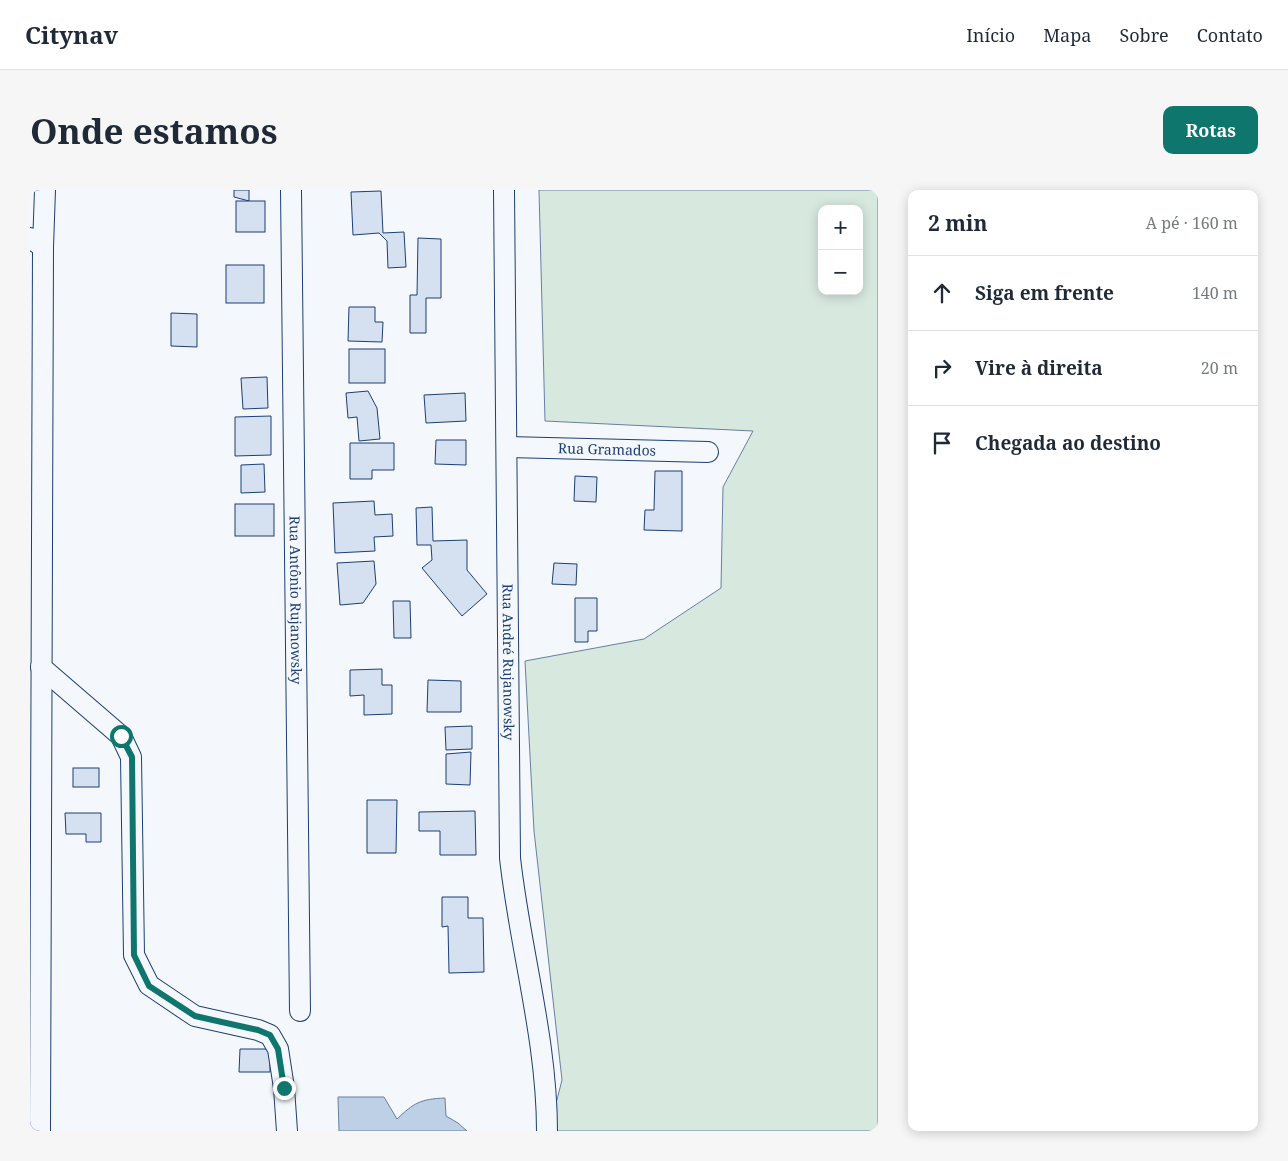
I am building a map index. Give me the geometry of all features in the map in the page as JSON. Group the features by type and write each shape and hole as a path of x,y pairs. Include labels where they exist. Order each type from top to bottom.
{"street":[{"path":"40,1131 41,667 37,243 45,190"},
{"name":"Rua Antônio Rujanowsky","path":"291,190 300,1011"},
{"name":"Rua André Rujanowsky","path":"504,190 510,858 514,895 538,1031 547,1131"},
{"name":"Rua Gramados","path":"507,446 708,452"},
{"path":"41,667 121,736 132,757 134,955 149,986 195,1016 258,1030 270,1035 278,1049 284,1088 287,1131"}],"shaded area":[{"path":"539,190 878,190 878,1131 549,1131 562,1080 534,831 525,661 644,639 721,588 723,487 753,431 545,421"}],"water":[{"path":"338,1097 384,1097 397,1119 418,1103 429,1099 445,1098 446,1116 467,1131 339,1131"}],"building":[{"path":"234,190 249,190 249,201 234,197"},
{"path":"381,191 383,233 404,232 406,267 388,268 387,241 379,233 353,235 351,192"},
{"path":"236,201 265,201 265,232 236,232"},
{"path":"418,238 441,239 441,298 426,298 426,333 410,333 410,295 417,295"},
{"path":"226,265 264,265 264,303 226,303"},
{"path":"349,307 375,307 375,322 383,322 382,342 348,341"},
{"path":"171,313 197,314 197,347 171,346"},
{"path":"349,349 385,349 385,383 349,383"},
{"path":"267,377 268,408 243,409 241,378"},
{"path":"368,391 377,408 380,439 359,441 357,417 348,418 346,393"},
{"path":"465,393 466,421 426,423 424,395"},
{"path":"271,416 271,455 235,456 235,417"},
{"path":"436,440 466,440 466,465 435,464"},
{"path":"350,443 394,443 394,470 372,470 372,479 350,479"},
{"path":"264,464 265,492 241,493 241,465"},
{"path":"655,471 682,471 682,531 644,530 645,510 654,510"},
{"path":"575,476 597,477 596,502 574,501"},
{"path":"374,501 375,515 392,514 393,536 374,537 375,551 335,553 333,503"},
{"path":"235,504 274,504 274,536 235,536"},
{"path":"432,507 433,541 467,540 467,570 487,594 462,616 422,568 432,560 431,545 417,545 416,508"},
{"path":"374,561 376,584 363,603 340,605 337,563"},
{"path":"554,563 577,564 576,585 552,584"},
{"path":"575,598 597,598 597,631 588,631 588,642 575,642"},
{"path":"393,601 410,601 411,638 394,638"},
{"path":"382,669 382,685 392,685 392,714 364,715 364,695 350,696 350,670"},
{"path":"428,680 461,681 461,712 427,712"},
{"path":"472,726 472,749 446,750 445,727"},
{"path":"471,752 470,785 446,784 446,754"},
{"path":"73,768 99,768 99,787 73,787"},
{"path":"367,800 397,800 396,853 367,853"},
{"path":"475,811 476,855 440,855 440,831 419,831 419,812"},
{"path":"65,813 101,813 101,842 86,842 86,834 66,834"},
{"path":"442,897 468,897 468,918 483,918 484,972 449,973 448,926 442,927"},
{"path":"240,1049 270,1049 270,1072 239,1072"}],"route":[{"path":"121,736 132,757 134,955 149,986 195,1016 258,1030 270,1035 278,1049 284,1088"}]}
